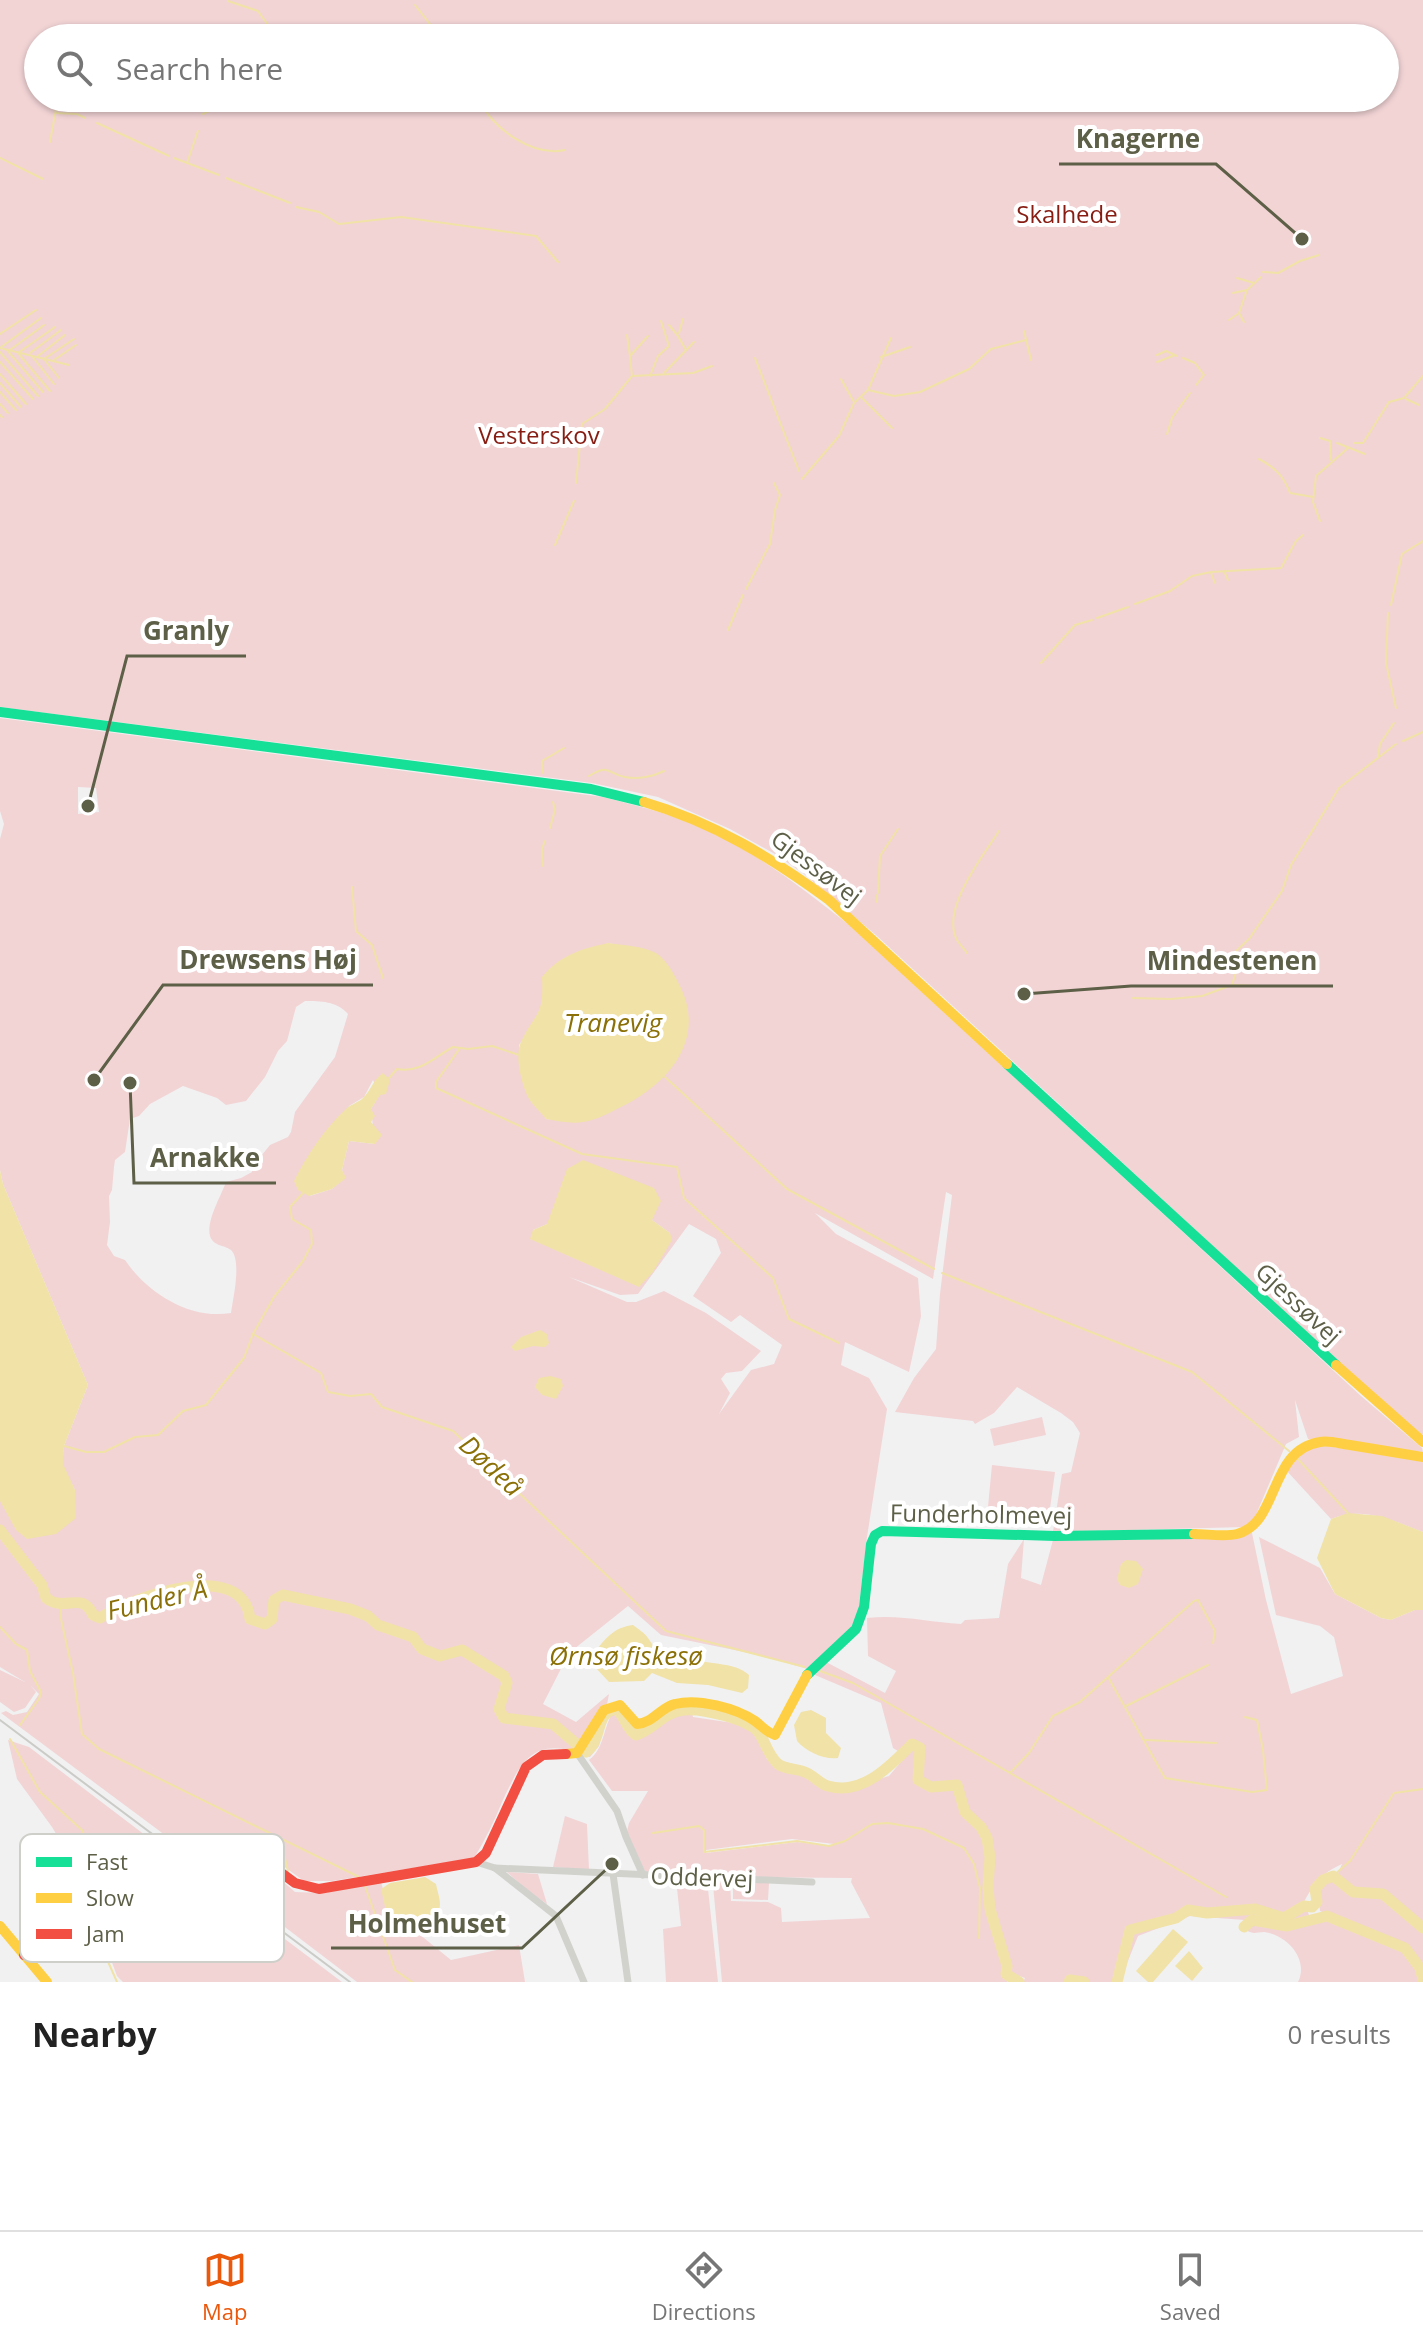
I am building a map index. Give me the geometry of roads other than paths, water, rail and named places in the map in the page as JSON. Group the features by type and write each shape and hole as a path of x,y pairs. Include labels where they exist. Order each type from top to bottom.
{"street":[{"name":"Gjessøvej","path":"0,712 591,789 664,806 726,832 793,872 840,909 1323,1354 1423,1442"},
{"name":"Funderholmevej","path":"581,1750 600,1712 614,1704 625,1708 637,1724 647,1723 675,1704 692,1703 748,1717 775,1735 808,1673 856,1629 864,1607 871,1544 875,1535 882,1531 1055,1536 1238,1534 1256,1523 1284,1465 1305,1444 1322,1441 1423,1457"},
{"path":"476,1862 486,1853 526,1767 543,1755 581,1750 617,1811 643,1875"},
{"path":"284,1875 295,1883 319,1889 476,1862 495,1868 556,1916 584,1982"},
{"name":"Oddervej","path":"495,1868 812,1882"},
{"path":"613,1874 628,1982"},
{"path":"0,1926 20,1950"},
{"path":"30,1962 47,1982"}],"water":[{"name":"Tranevig","path":"608,943 651,951 668,964 687,1007 689,1026 685,1043 667,1073 654,1086 623,1106 583,1122 546,1119 526,1093 518,1055 521,1042 540,1007 542,977 556,963 572,954"},
{"path":"383,1073 390,1080 386,1094 380,1095 371,1109 375,1116 371,1122 382,1135 375,1144 349,1141 342,1170 346,1178 332,1189 309,1196 298,1190 294,1181 317,1142 347,1108 363,1098"},
{"path":"583,1160 654,1188 661,1201 652,1220 670,1233 672,1240 653,1272 639,1287 530,1239 533,1230 547,1224 567,1169"},
{"path":"0,1170 3,1184 88,1385 64,1446 63,1464 75,1490 76,1518 56,1534 27,1539 16,1530 0,1501"},
{"path":"540,1330 547,1334 549,1343 545,1347 533,1346 515,1351 511,1347 521,1337"},
{"path":"550,1376 561,1379 563,1386 556,1399 542,1395 535,1387 539,1378"},
{"path":"1348,1513 1382,1516 1423,1532 1423,1610 1391,1620 1335,1594 1317,1558 1331,1519"},
{"path":"1126,1560 1136,1561 1143,1569 1138,1584 1129,1588 1120,1585 1117,1579 1121,1564"},
{"name":"Ørnsø fiskesø","path":"633,1625 647,1636 665,1661 675,1664 693,1659 737,1668 749,1675 748,1688 742,1693 708,1685 677,1683 652,1673 644,1681 609,1682 594,1666 594,1653 615,1631"},
{"path":"811,1710 826,1718 826,1733 841,1748 838,1758 816,1754 797,1741 794,1725 801,1712"},
{"path":"425,1877 436,1884 439,1911 424,1924 397,1930 388,1920 381,1889 390,1883"},
{"path":"1173,1929 1188,1942 1153,1982 1148,1982 1136,1971"},
{"path":"1189,1951 1203,1968 1192,1981 1175,1966"}],"waterway":[{"path":"228,1 258,11 267,24"},
{"path":"415,5 430,24"},
{"path":"50,142 55,112"},
{"path":"203,114 207,112"},
{"path":"487,112 503,129 527,145 553,151 565,150"},
{"path":"56,113 77,114 85,118"},
{"path":"97,123 169,156"},
{"path":"187,163 198,131"},
{"path":"0,158 43,179"},
{"path":"174,158 219,175"},
{"path":"226,178 290,203"},
{"path":"296,207 319,212 339,224 401,217 536,236 558,262"},
{"path":"1263,272 1278,273 1319,255"},
{"path":"1229,320 1239,313 1247,290 1261,277"},
{"path":"1237,278 1254,283"},
{"path":"1233,293 1247,290"},
{"path":"0,334 36,310"},
{"path":"1239,313 1244,322"},
{"path":"0,348 41,318"},
{"path":"679,333 683,319"},
{"path":"650,376 658,356 669,346 661,321"},
{"path":"10,350 44,325"},
{"path":"669,325 686,350"},
{"path":"50,391 18,353 55,327"},
{"path":"30,353 61,330"},
{"path":"1024,331 1031,360"},
{"path":"38,356 65,335"},
{"path":"627,335 630,356"},
{"path":"632,376 630,356 648,336"},
{"path":"802,479 839,436 854,403 868,390 891,338"},
{"path":"59,378 44,359 74,339"},
{"path":"868,390 894,396 920,392 969,369 991,349 1026,340"},
{"path":"664,373 694,342"},
{"path":"54,360 76,345"},
{"path":"881,357 910,347"},
{"path":"0,348 69,365"},
{"path":"7,350 43,392"},
{"path":"1157,355 1166,351 1177,356"},
{"path":"0,352 38,396"},
{"path":"1157,362 1175,355"},
{"path":"32,356 54,384"},
{"path":"755,358 799,471"},
{"path":"1183,358 1195,363 1204,375 1196,385"},
{"path":"0,362 33,399"},
{"path":"576,483 582,424 605,409 632,376 693,373 712,366"},
{"path":"0,374 26,404"},
{"path":"1354,443 1363,443 1389,402 1404,398 1423,376"},
{"path":"841,379 854,402"},
{"path":"0,383 21,407"},
{"path":"0,392 16,410"},
{"path":"1167,434 1172,418 1190,393"},
{"path":"862,398 892,428"},
{"path":"1406,399 1419,405"},
{"path":"0,404 8,413"},
{"path":"1320,438 1330,441 1331,460"},
{"path":"1337,443 1365,454"},
{"path":"1320,521 1313,502 1316,476 1348,448"},
{"path":"1259,459 1278,473 1290,493 1313,497"},
{"path":"746,589 770,544 780,495 774,483"},
{"path":"555,545 574,501"},
{"path":"1135,604 1170,591 1192,576 1281,568 1296,541 1303,535"},
{"path":"1391,605 1402,554 1423,541"},
{"path":"1224,571 1228,580"},
{"path":"1211,573 1215,583"},
{"path":"728,630 743,595"},
{"path":"1097,618 1128,607"},
{"path":"1388,613 1386,663 1396,708"},
{"path":"1041,663 1075,625 1092,620"},
{"path":"1378,757 1380,744 1394,723"},
{"path":"1403,741 1423,732"},
{"path":"1232,985 1236,972 1236,951 1249,939 1282,891 1291,865 1339,788 1396,744"},
{"path":"543,773 542,761 564,748"},
{"path":"589,776 605,770 640,778 664,771"},
{"path":"550,828 555,810 553,802"},
{"path":"878,893 880,856 898,829"},
{"path":"967,953 956,938 953,926 955,912 966,882 999,831"},
{"path":"543,866 545,841"},
{"path":"352,887 356,931 372,945 383,978"},
{"path":"877,895 877,902"},
{"path":"1133,998 1171,999 1202,996 1232,985 1259,986"},
{"path":"389,1078 397,1069 420,1067 453,1047 492,1046 519,1055"},
{"path":"460,1048 436,1082 436,1088 582,1154 677,1167 684,1198 773,1278 789,1319 839,1343"},
{"path":"665,1077 787,1189 934,1269"},
{"path":"253,1334 274,1297 303,1261 312,1244 311,1230 292,1219 290,1207 304,1192"},
{"path":"942,1273 1192,1372 1289,1451"},
{"name":"Dødeå","path":"64,1446 86,1452 104,1452 135,1437 158,1435 183,1411 206,1405 244,1358 253,1334 321,1373 328,1392 350,1396 371,1394 382,1407 453,1431 666,1631 805,1667"},
{"path":"1297,1458 1348,1513"},
{"name":"Funder Å","path":"0,1530 42,1585 46,1598 53,1602 84,1604 100,1618 115,1609 160,1593 184,1587 208,1586 228,1590 243,1600 250,1619 265,1624 272,1619 274,1600 283,1595 350,1609 368,1616 378,1625 413,1637 422,1649 440,1656 462,1650 504,1676 507,1683 499,1709 504,1718 553,1724 586,1752 592,1746 605,1715 616,1709 636,1735 677,1711 692,1710 735,1719 759,1733 778,1764 810,1774 825,1785 840,1788 852,1787 874,1777 912,1744 920,1748 918,1780 931,1787 957,1785 965,1812 981,1827 987,1838 990,1909 1007,1966 1006,1974 1019,1982"},
{"path":"1108,1677 1194,1601 1198,1600 1215,1631 1213,1643"},
{"path":"61,1605 82,1734 99,1749 272,1834"},
{"path":"0,1627 16,1644 27,1650 30,1671 41,1692 20,1725"},
{"path":"1126,1706 1208,1665"},
{"path":"820,1671 853,1683 1226,1897"},
{"path":"1010,1773 1029,1753 1053,1716 1080,1702 1108,1677 1165,1778 1252,1792 1267,1790 1257,1720 1245,1717"},
{"path":"10,1739 40,1792 83,1834"},
{"path":"1145,1740 1216,1743"},
{"path":"1333,1876 1350,1861 1394,1793 1423,1789"},
{"path":"653,1833 699,1826 704,1830 704,1852 797,1841 829,1846 845,1841 872,1824 888,1823 923,1829 964,1848 974,1864 980,1888 979,1938"},
{"path":"284,1840 359,1877"},
{"path":"284,1854 288,1871"},
{"name":"Funder Å","path":"1117,1982 1130,1930 1176,1918 1188,1910 1207,1913 1255,1909 1284,1918 1304,1906 1312,1907 1317,1902 1315,1889 1323,1880 1333,1876 1353,1892 1383,1894 1423,1928"},
{"path":"365,1886 395,1970 412,1982"},
{"path":"1244,1927 1252,1920 1287,1926 1327,1916 1405,1948 1420,1968 1423,1979"},
{"path":"108,1962 117,1982"},
{"name":"Funder Å","path":"1069,1982 1084,1982"}],"railway":[{"path":"0,1720 152,1834"},
{"path":"284,1933 350,1982"}],"place":[{"name":"Knagerne","path":"1302,239"},
{"name":"Granly","path":"88,806"},
{"name":"Mindestenen","path":"1024,994"},
{"name":"Drewsens Høj","path":"94,1080"},
{"name":"Arnakke","path":"130,1083"},
{"name":"Holmehuset","path":"612,1864"}],"park label":[{"name":"Skalhede","path":"1067,215"},
{"name":"Vesterskov","path":"539,436"}]}
